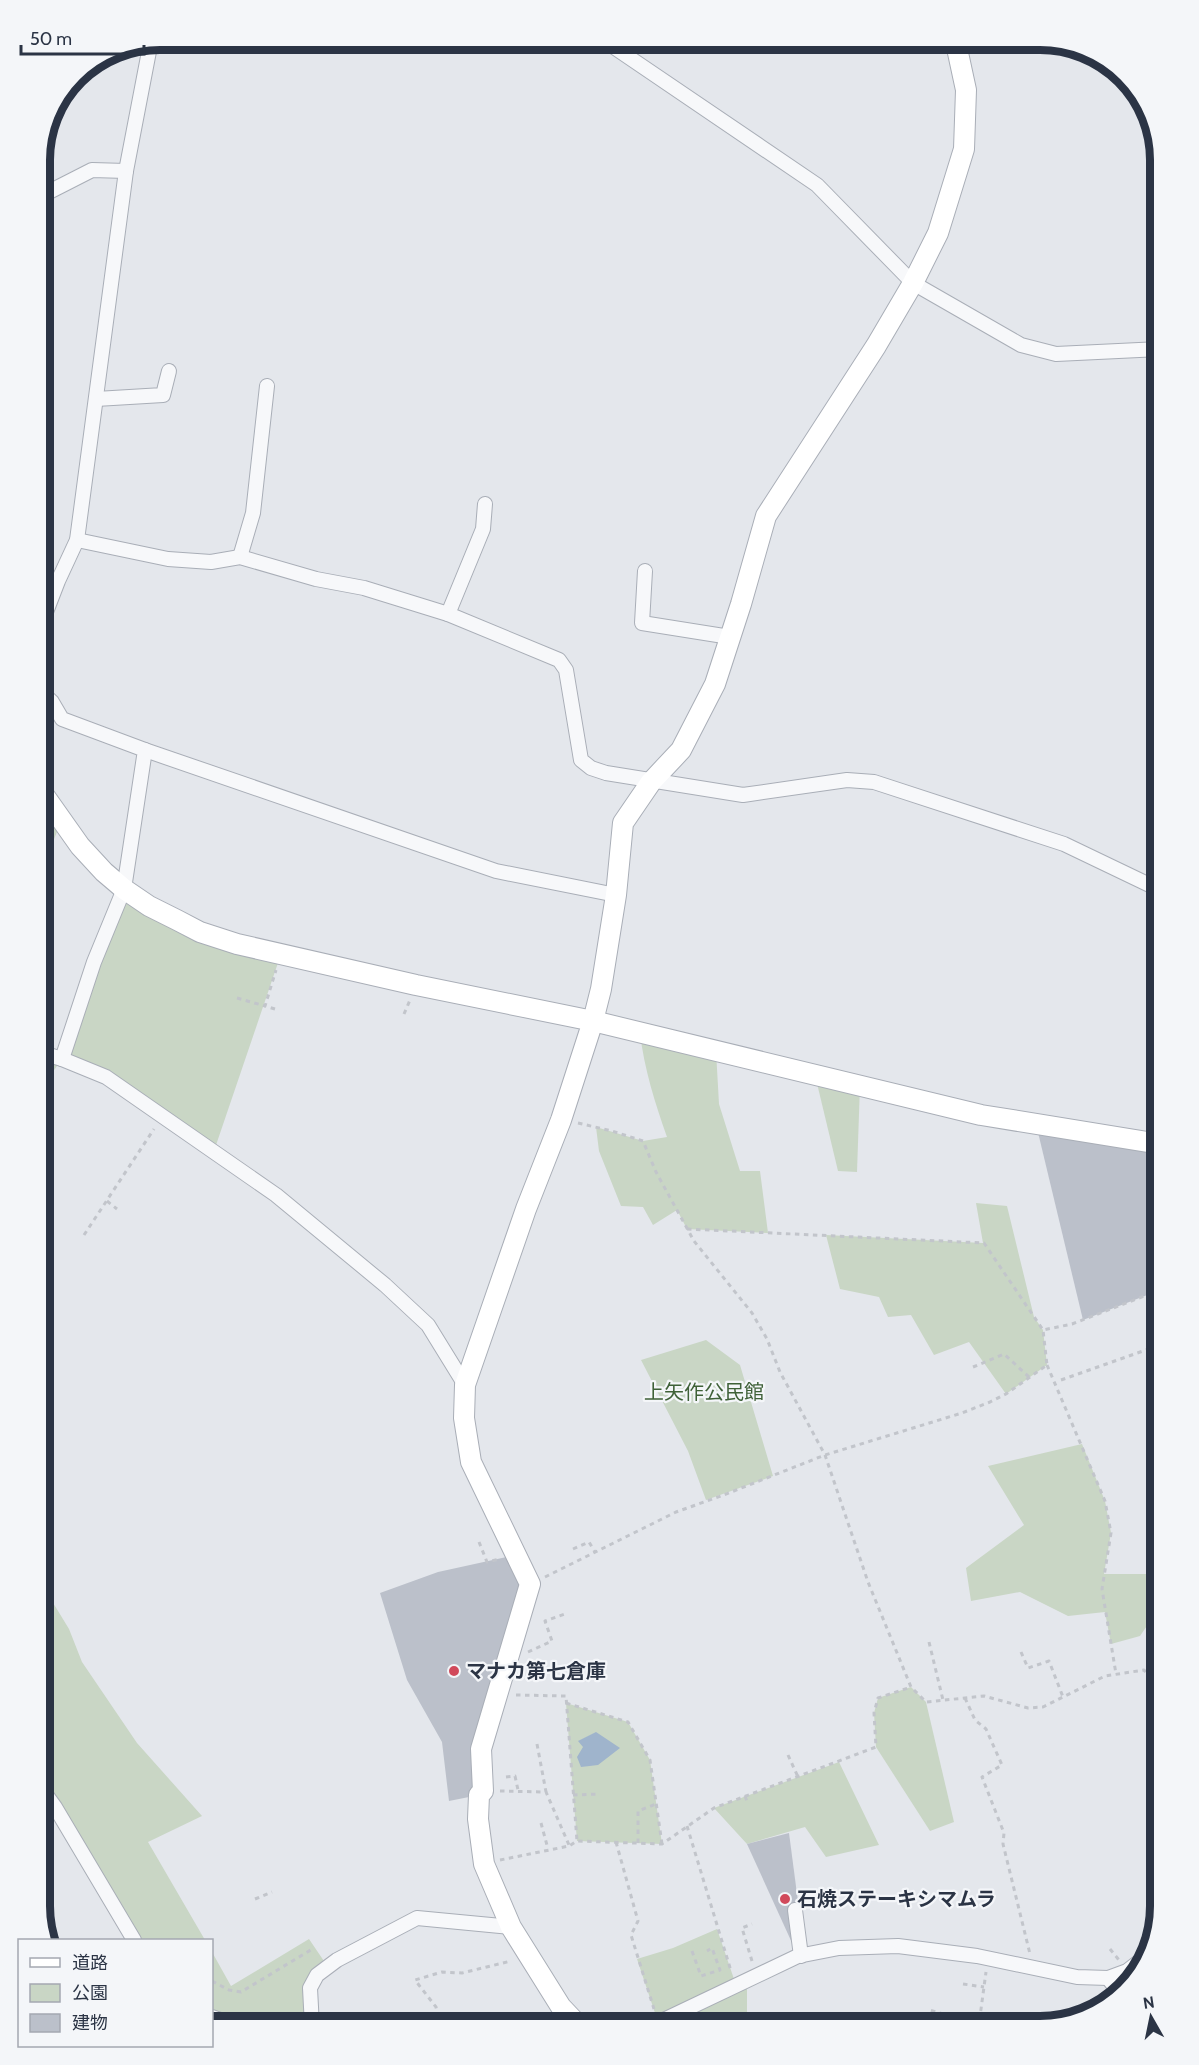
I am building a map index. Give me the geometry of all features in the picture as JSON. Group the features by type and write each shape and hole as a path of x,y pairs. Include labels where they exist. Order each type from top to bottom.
{"street":[{"path":"50,602 77,540 126,171 149,50"},
{"path":"618,50 817,185 913,283 1021,345 1056,354 1150,350"},
{"path":"569,2015 561,2007 511,1927 484,1863 478,1819 479,1795 483,1791 481,1749 530,1584 471,1462 464,1418 465,1385 522,1220 561,1120 593,1022 601,989 616,895 623,823 651,782 681,750 715,684 766,516 876,346 913,283 938,233 964,149 966,90 957,50"},
{"path":"50,191 92,170 126,171"},
{"path":"96,399 163,395 169,371"},
{"path":"240,556 253,513 267,386"},
{"path":"448,614 483,529 485,504"},
{"path":"77,540 168,559 212,562 240,556 316,579 364,588 448,614 559,660 566,670 581,760 591,768 606,773 743,795 847,780 874,782 1064,844 1150,885"},
{"path":"645,571 642,623 730,637"},
{"path":"50,700 62,719 145,750 496,871 616,895"},
{"path":"62,1059 94,962 124,889 145,750"},
{"path":"50,804 80,846 104,872 124,889 149,906 200,932 237,944 593,1022 981,1115 1150,1142"},
{"path":"50,1056 106,1077 276,1195 385,1285 428,1325 465,1385"},
{"path":"50,1800 133,1939"},
{"path":"795,1910 801,1956"},
{"path":"311,2015 310,1988 317,1975 337,1960 417,1918 511,1927"},
{"path":"672,2016 801,1956 838,1948 898,1946 988,1958 1077,1977 1108,1978 1129,1970"},
{"path":"1108,1978 1114,1986"}],"path":[{"path":"265,1006 281,954"},
{"path":"237,998 275,1009"},
{"path":"84,1235 163,1115"},
{"path":"561,1120 612,1131 644,1142 656,1172 694,1241 752,1313 767,1339 780,1372 825,1455 868,1582 911,1687 926,1702 984,1696 1028,1708 1043,1707 1105,1676 1144,1670 1150,1678"},
{"path":"107,1201 117,1209"},
{"path":"687,1229 984,1243 1043,1330 1047,1365 1106,1501 1111,1533 1102,1589 1116,1674"},
{"path":"1043,1330 1072,1324 1150,1294"},
{"path":"1061,1380 1150,1349"},
{"path":"973,1368 1004,1354 1029,1377"},
{"path":"530,1584 686,1508 825,1455 962,1413 990,1402 1047,1365"},
{"path":"480,1542 487,1562 516,1555"},
{"path":"573,1549 589,1542 595,1552"},
{"path":"506,1661 552,1641 544,1621 565,1614"},
{"path":"929,1642 943,1700"},
{"path":"1021,1652 1028,1668 1049,1661 1063,1697"},
{"path":"484,1863 569,1846 577,1841 662,1844 714,1808 876,1747 874,1713 878,1698 911,1687"},
{"path":"496,1695 566,1696 577,1841"},
{"path":"965,1698 975,1720 986,1729 1002,1765 981,1778 1004,1833 1003,1844 1033,1967"},
{"path":"566,1703 628,1722 650,1760 662,1844"},
{"path":"537,1743 546,1792 569,1846"},
{"path":"788,1755 798,1777"},
{"path":"506,1777 515,1776 518,1790"},
{"path":"483,1791 546,1792"},
{"path":"573,1794 599,1794"},
{"path":"745,1796 748,1804"},
{"path":"638,1843 638,1811 656,1804"},
{"path":"541,1824 548,1850"},
{"path":"687,1826 736,1985"},
{"path":"616,1842 638,1921 631,1935 653,2016"},
{"path":"255,1899 272,1892"},
{"path":"752,1924 742,1928 756,1975"},
{"path":"213,1982 229,1990 241,1992 314,1948"},
{"path":"692,1951 701,1976 720,1970 712,1948 707,1951"},
{"path":"437,2015 436,2007 416,1980 442,1972 462,1973 530,1957"},
{"path":"980,2016 988,1958"},
{"path":"963,1984 984,1987"},
{"path":"929,2016 929,2010 950,2016"}],"green space":[{"path":"50,803 62,820 50,849"},
{"path":"124,889 149,906 281,954 214,1151 163,1115 62,1059"},
{"path":"640,1033 716,1051 719,1104 740,1171 760,1171 768,1233 687,1229 677,1210 653,1225 643,1207 621,1206 599,1151 596,1127 643,1141 667,1137 650,1085"},
{"path":"50,1055 62,1059 50,1076"},
{"path":"815,1075 860,1085 857,1172 838,1171"},
{"path":"976,1203 1007,1206 1034,1317 1043,1330 1047,1365 1006,1394 969,1342 934,1355 911,1315 888,1317 879,1297 840,1289 826,1235 983,1243"},
{"name":"上矢作公民館","path":"706,1340 740,1365 773,1476 706,1500 688,1451 641,1360"},
{"path":"1082,1444 1105,1501 1111,1533 1104,1574 1150,1574 1150,1621 1140,1636 1111,1644 1105,1612 1068,1616 1020,1592 971,1601 966,1568 1024,1525 988,1466"},
{"path":"50,1599 69,1629 82,1662 137,1743 202,1816 148,1842 204,1939 133,1939 50,1804"},
{"path":"911,1687 926,1702 954,1822 930,1831 876,1747 874,1713 878,1698"},
{"path":"566,1703 628,1722 650,1760 662,1844 577,1841"},
{"path":"839,1762 879,1845 826,1857 805,1827 747,1844 714,1808"},
{"path":"717,1929 736,1985 747,1980 747,2016 656,2016 637,1959 673,1948"},
{"path":"309,1939 328,1967 317,1975 313,2015 213,2015 213,1954 231,1986"}],"water":[{"path":"596,1732 620,1748 598,1765 581,1767 577,1757 583,1747 578,1741"}],"building":[{"path":"1036,1124 1150,1142 1150,1294 1083,1320"},
{"name":"マナカ第七倉庫","path":"516,1555 530,1584 479,1795 449,1801 442,1742 407,1680 380,1593 438,1572"},
{"name":"石焼ステーキシマムラ","path":"789,1833 805,1955 798,1956 747,1844"}],"place":[{"name":"マナカ第七倉庫","path":"454,1671"},
{"name":"石焼ステーキシマムラ","path":"785,1899"}]}
